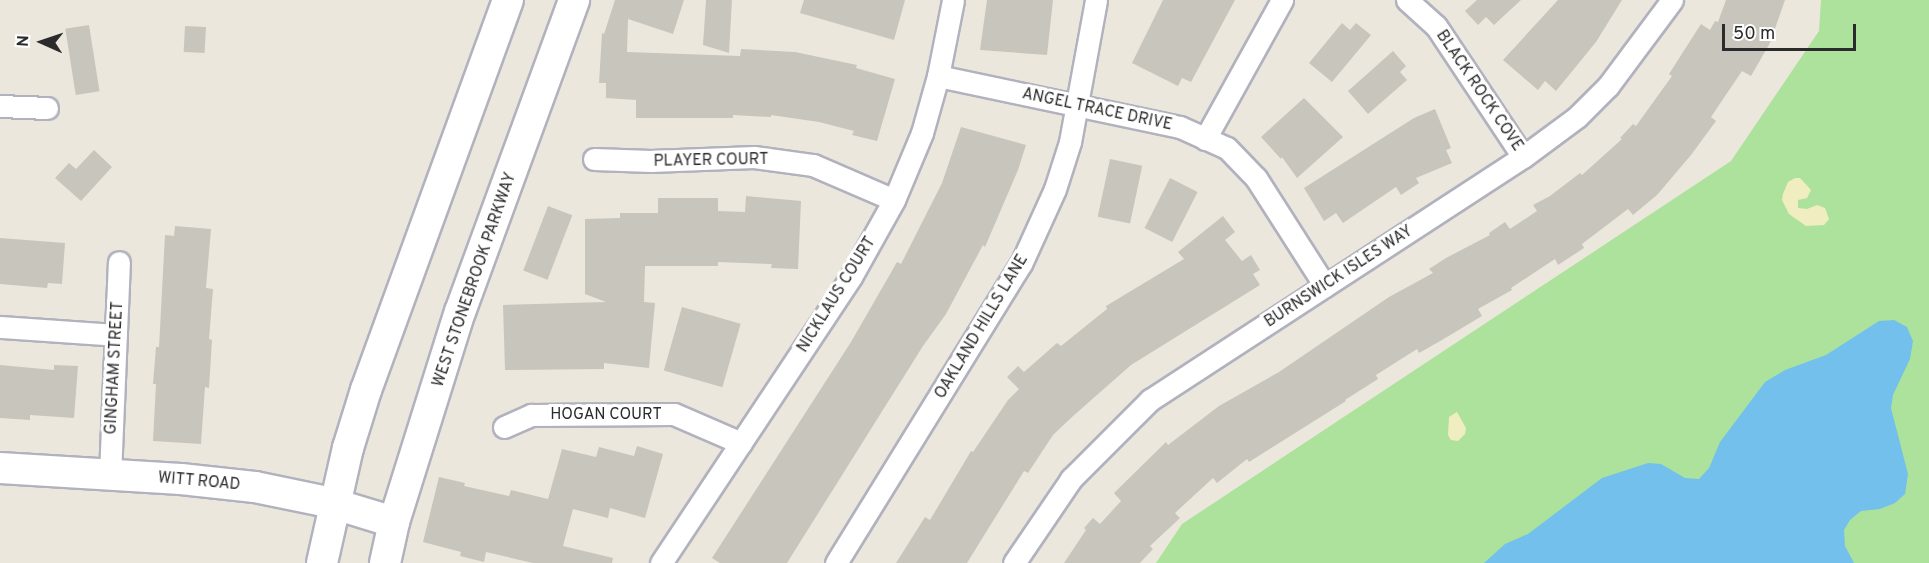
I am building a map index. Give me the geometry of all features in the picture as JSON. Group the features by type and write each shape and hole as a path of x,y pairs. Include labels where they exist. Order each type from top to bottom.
{"street":[{"path":"322,563 348,448 366,390 508,0"},
{"name":"WEST STONEBROOK PARKWAY","path":"385,563 394,522 460,312 574,0"},
{"name":"NICKLAUS COURT","path":"661,563 851,277 894,200 922,133 938,76 953,0"},
{"name":"OAKLAND HILLS LANE","path":"836,563 1022,264 1055,189 1079,107 1096,0"},
{"path":"1205,139 1282,0"},
{"name":"BLACK ROCK COVE","path":"1407,0 1442,34 1523,157"},
{"name":"BURNSWICK ISLES WAY","path":"1014,563 1071,479 1150,400 1523,157 1577,117 1608,86 1672,0"},
{"name":"ANGEL TRACE DRIVE","path":"938,76 1180,127 1227,148 1256,178 1325,286"},
{"path":"0,106 47,108"},
{"name":"PLAYER COURT","path":"594,159 651,161 754,157 813,165 894,200"},
{"name":"GINGHAM STREET","path":"110,475 119,262"},
{"path":"0,327 116,334"},
{"name":"HOGAN COURT","path":"504,427 531,415 674,414 741,443"},
{"name":"WITT ROAD","path":"0,468 218,482 292,494 394,522"}],"green space":[{"path":"1821,0 1929,0 1929,563 1156,563 1182,524 1731,161 1819,31"}],"sand":[{"path":"1800,178 1811,190 1807,198 1798,200 1798,208 1807,209 1817,205 1825,208 1829,219 1824,225 1806,226 1789,214 1782,200 1783,194 1788,182"},
{"path":"1457,412 1466,428 1465,434 1458,441 1451,440 1448,435 1449,417"}],"water":[{"path":"1894,320 1907,327 1913,341 1910,359 1893,395 1891,408 1908,474 1905,494 1895,503 1880,509 1861,511 1850,520 1844,530 1845,546 1854,563 1484,563 1505,544 1528,534 1602,478 1648,463 1661,464 1685,478 1699,479 1709,468 1720,442 1765,382 1785,370 1826,355 1879,321"}],"building":[{"path":"615,0 684,0 673,34 628,19 627,52 740,56 741,49 795,52 857,65 856,68 895,79 877,141 852,135 854,131 819,122 771,115 771,117 733,115 733,118 636,118 636,100 606,98 606,83 599,83 602,33 604,34"},
{"path":"706,0 732,0 729,53 703,45"},
{"path":"804,0 905,0 894,40 800,13"},
{"path":"987,0 1053,0 1047,55 980,50"},
{"path":"1163,0 1235,0 1191,82 1182,78 1178,86 1132,63"},
{"path":"1477,0 1521,0 1494,25 1486,17 1478,25 1465,11"},
{"path":"1558,0 1622,0 1596,42 1556,91 1545,81 1538,90 1503,60"},
{"path":"1726,0 1785,0 1770,43 1751,76 1742,71 1711,117 1716,121 1657,195 1633,215 1628,209 1582,244 1584,248 1558,265 1555,259 1511,288 1512,290 1478,309 1482,316 1419,353 1417,349 1376,375 1378,379 1346,401 1249,462 1247,459 1217,483 1213,478 1175,513 1180,518 1150,546 1153,549 1140,563 1064,563 1086,530 1084,528 1093,518 1100,524 1121,501 1114,493 1166,442 1168,445 1219,406 1279,372 1389,297 1433,273 1429,269 1446,258 1490,235 1489,233 1505,222 1510,229 1537,211 1533,205 1550,196 1580,173 1582,175 1622,139 1620,138 1633,124 1636,126 1672,76 1669,74 1701,24 1710,30 1715,21 1718,22"},
{"path":"1342,23 1350,30 1356,23 1371,35 1332,82 1309,63"},
{"path":"89,25 99,91 76,95 65,29"},
{"path":"185,26 206,27 205,53 184,52"},
{"path":"1393,51 1406,66 1400,72 1407,80 1368,114 1348,91"},
{"path":"1304,98 1343,137 1297,178 1282,157 1281,159 1261,137"},
{"path":"1435,109 1451,148 1446,150 1452,163 1416,178 1419,183 1401,195 1396,187 1343,223 1336,213 1324,221 1304,188 1414,118"},
{"path":"961,127 1026,145 1018,170 985,247 983,245 946,314 923,346 787,563 720,563 712,558 851,342 897,262 901,264 942,183"},
{"path":"94,150 112,167 81,201 55,178 69,163 76,169"},
{"path":"1110,159 1142,166 1130,224 1098,217"},
{"path":"1170,178 1198,192 1172,242 1145,228"},
{"path":"746,196 801,201 798,269 771,268 772,264 718,262 718,266 645,266 644,302 655,303 649,368 604,363 604,369 505,370 503,305 606,302 585,294 585,219 620,218 620,213 658,213 658,198 718,198 718,211 745,212"},
{"path":"548,206 572,215 548,280 523,270"},
{"path":"1223,216 1235,232 1225,240 1242,261 1251,255 1260,270 1253,274 1260,285 1131,365 1053,435 1028,473 1024,471 967,563 896,563 925,517 930,520 971,451 973,452 1008,400 1019,389 1007,377 1018,366 1024,372 1057,343 1061,346 1107,309 1106,306 1184,259 1178,252"},
{"path":"175,226 211,229 206,288 213,289 209,339 212,340 209,388 205,387 201,444 153,441 156,384 153,384 156,347 159,347 165,235 174,236"},
{"path":"0,238 65,243 62,284 48,283 47,288 0,284"},
{"path":"682,307 741,324 722,387 664,370"},
{"path":"0,365 54,370 54,365 78,366 74,418 30,415 30,420 0,418"},
{"path":"637,446 663,454 645,518 610,508 608,518 573,509 563,546 613,558 612,563 533,563 486,552 484,562 460,556 461,552 423,542 439,477 465,483 464,486 509,496 511,490 548,499 562,449 596,457 599,447 634,456"}]}
